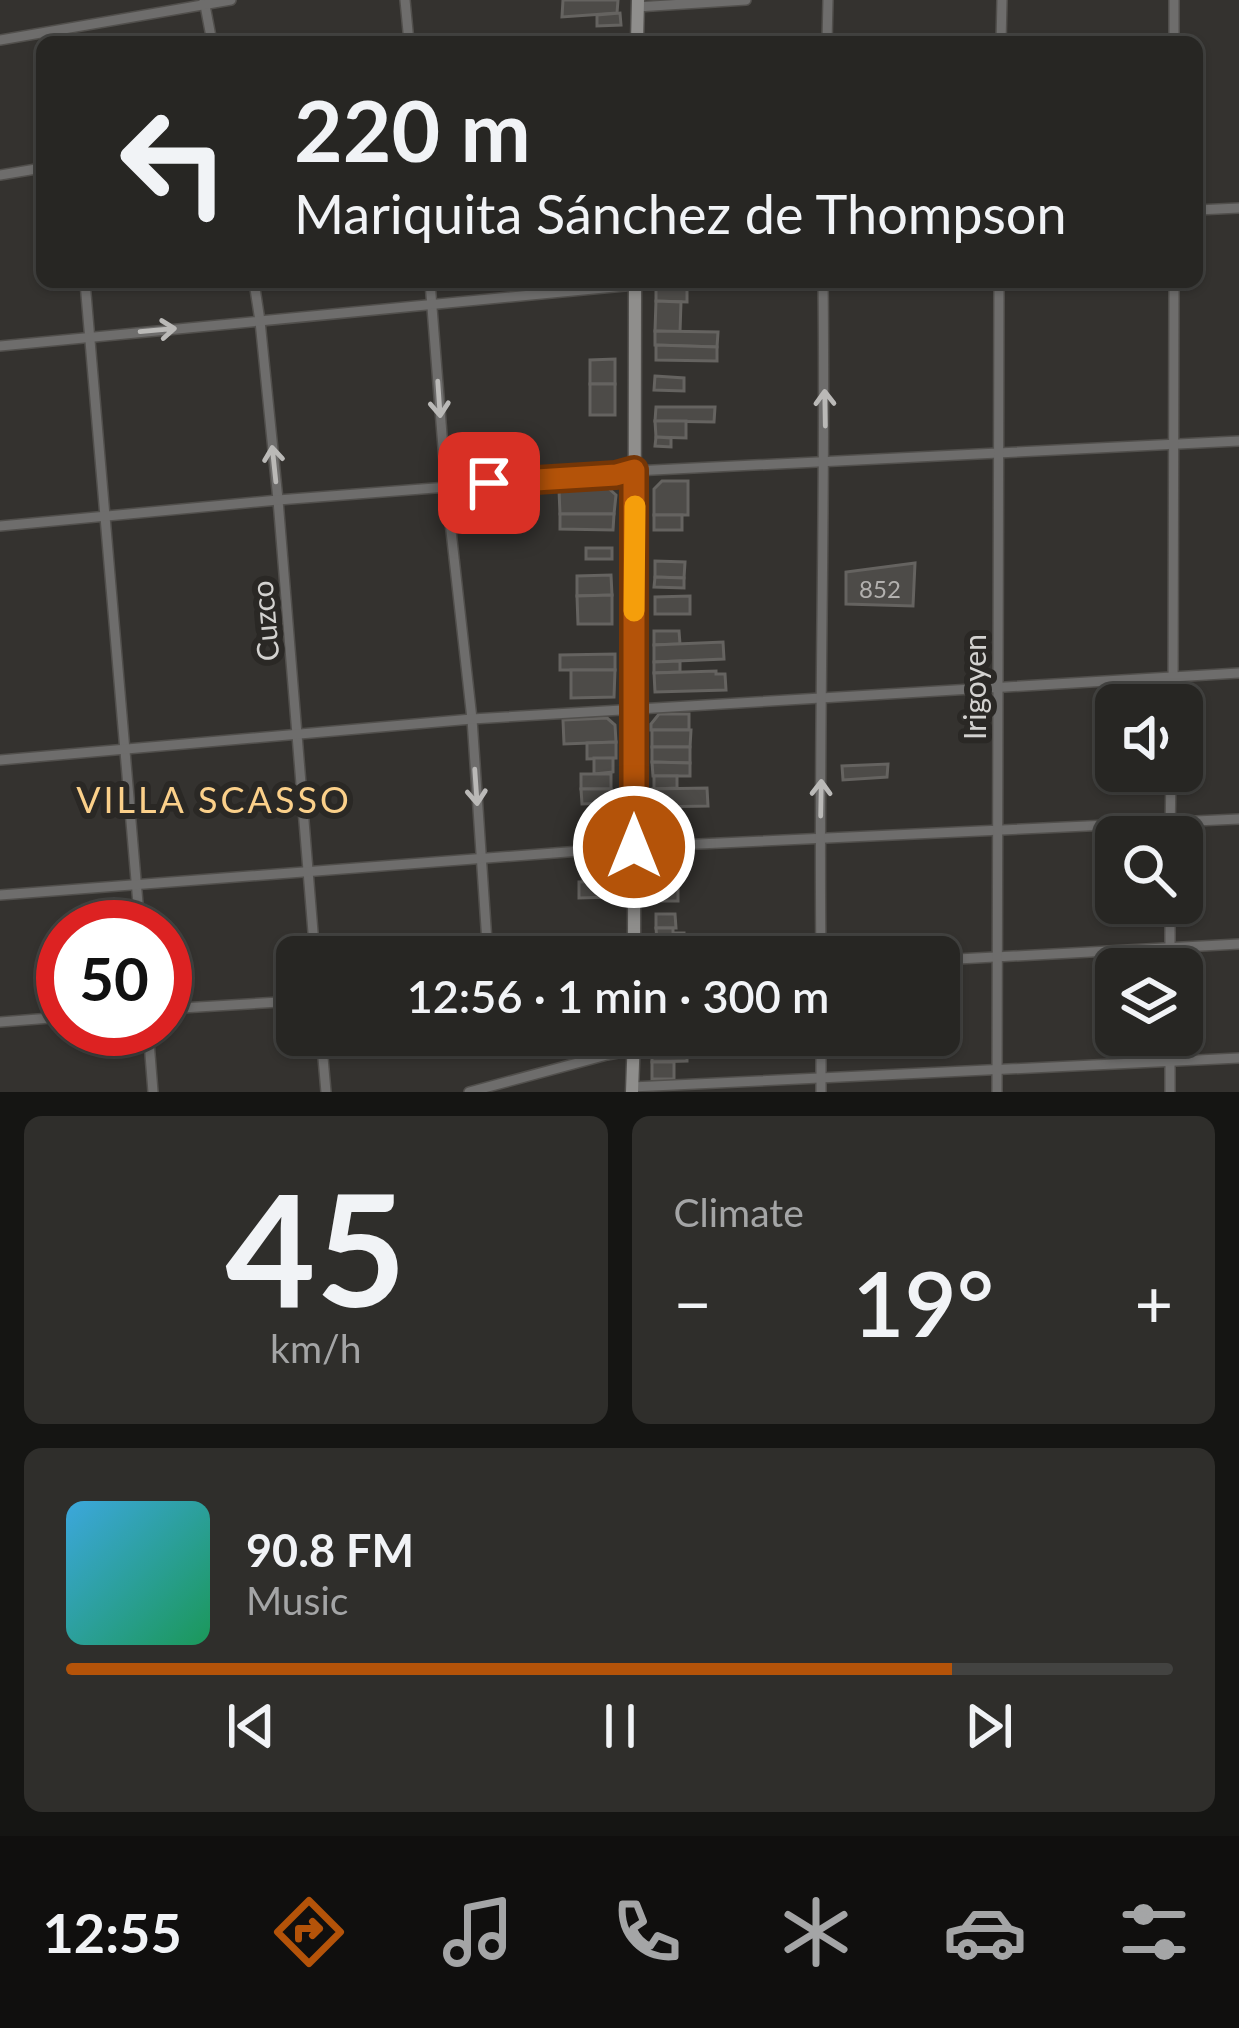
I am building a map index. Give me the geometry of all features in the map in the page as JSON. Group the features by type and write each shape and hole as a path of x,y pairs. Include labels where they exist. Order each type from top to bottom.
{"main road":[{"path":"637,36 638,3"},
{"path":"634,936 635,288"},
{"path":"632,1089 633,1056"}],"street":[{"path":"0,40 231,0"},
{"path":"405,0 409,36"},
{"path":"638,3 746,0"},
{"path":"827,36 828,0"},
{"path":"1001,36 1002,0"},
{"path":"1174,0 1174,36"},
{"path":"204,2 211,36"},
{"path":"0,175 36,169"},
{"path":"1203,210 1239,208"},
{"path":"86,288 138,900"},
{"name":"Cuzco","path":"255,288 278,500 313,936"},
{"path":"431,288 472,719 487,936"},
{"path":"0,346 587,288"},
{"path":"821,936 823,288"},
{"name":"Irigoyen","path":"997,1092 999,288"},
{"path":"1173,684 1174,288"},
{"path":"0,526 634,470 1239,440"},
{"path":"0,760 634,707 1239,673"},
{"path":"1203,821 1239,819"},
{"path":"0,896 634,847 1095,826"},
{"path":"1170,924 1170,948 1239,944"},
{"path":"960,959 1095,952"},
{"path":"192,1007 276,1002"},
{"path":"0,1022 36,1019"},
{"path":"150,1056 153,1092"},
{"path":"323,1056 326,1092"},
{"path":"470,1092 600,1056"},
{"path":"821,1056 821,1092"},
{"path":"1170,1092 1171,1056"},
{"path":"632,1089 1239,1058"}],"building":[{"path":"563,0 618,0 617,13 562,17"},
{"path":"620,13 621,25 597,26 597,15"},
{"path":"656,288 687,288 687,302 656,301"},
{"path":"656,301 681,302 680,332 655,331"},
{"path":"655,331 718,332 717,347 655,345"},
{"path":"656,345 717,347 717,361 656,360"},
{"path":"615,359 615,384 590,384 590,360"},
{"path":"655,376 684,378 684,391 654,390"},
{"path":"590,384 615,384 615,415 590,415"},
{"path":"656,407 715,407 714,422 655,421"},
{"path":"655,421 686,421 686,438 656,437"},
{"path":"656,437 671,438 671,447 655,446"},
{"path":"662,481 688,481 688,515 654,515 654,489"},
{"path":"606,486 616,495 614,514 560,514 559,490"},
{"path":"560,514 614,514 613,530 560,529"},
{"path":"654,515 682,515 682,530 654,530"},
{"path":"586,548 612,548 612,559 586,559"},
{"path":"655,561 685,562 684,578 655,577"},
{"path":"915,563 913,606 846,604 846,572"},
{"path":"611,575 612,595 577,596 577,576"},
{"path":"655,577 684,578 684,588 654,587"},
{"path":"612,595 612,624 578,624 577,596"},
{"path":"690,596 690,614 655,614 655,597"},
{"path":"654,631 679,631 680,644 654,645"},
{"path":"723,642 724,659 654,662 654,645"},
{"path":"615,654 615,670 560,670 560,655"},
{"path":"680,661 680,672 654,673 654,662"},
{"path":"571,670 615,670 614,697 571,698"},
{"path":"654,673 725,674 726,690 655,692"},
{"path":"659,714 689,714 689,730 651,730"},
{"path":"607,718 615,725 616,742 564,744 563,720"},
{"path":"652,730 691,730 690,747 652,747"},
{"path":"616,742 616,758 587,759 587,743"},
{"path":"652,747 690,747 690,763 652,762"},
{"path":"594,758 613,758 613,772 594,774"},
{"path":"652,762 690,763 690,776 653,776"},
{"path":"888,764 887,777 843,780 842,766"},
{"path":"581,774 611,774 611,789 581,789"},
{"path":"654,776 677,776 677,788 654,789"},
{"path":"707,788 708,806 653,807 652,789"},
{"path":"581,789 611,789 612,803 582,804"},
{"path":"675,806 675,836 658,836 653,830 653,807"},
{"path":"618,819 619,837 613,844 587,844 587,820"},
{"path":"660,858 678,858 678,874 653,874"},
{"path":"605,863 612,871 612,881 583,882 583,864"},
{"path":"655,874 678,874 678,887 655,887"},
{"path":"612,881 613,897 579,898 579,882"},
{"path":"655,887 678,887 678,901 654,901"},
{"path":"656,914 675,914 676,928 656,928"},
{"path":"656,928 684,933 684,936 657,936"},
{"path":"652,1056 687,1056 687,1061 652,1062"},
{"path":"652,1062 674,1062 674,1079 652,1079"}],"slow traffic":[{"path":"634,611 635,506"}],"district":[{"name":"VILLA SCASSO","path":"214,799"}],"route":[{"path":"489,483 634,470 634,847"}]}
